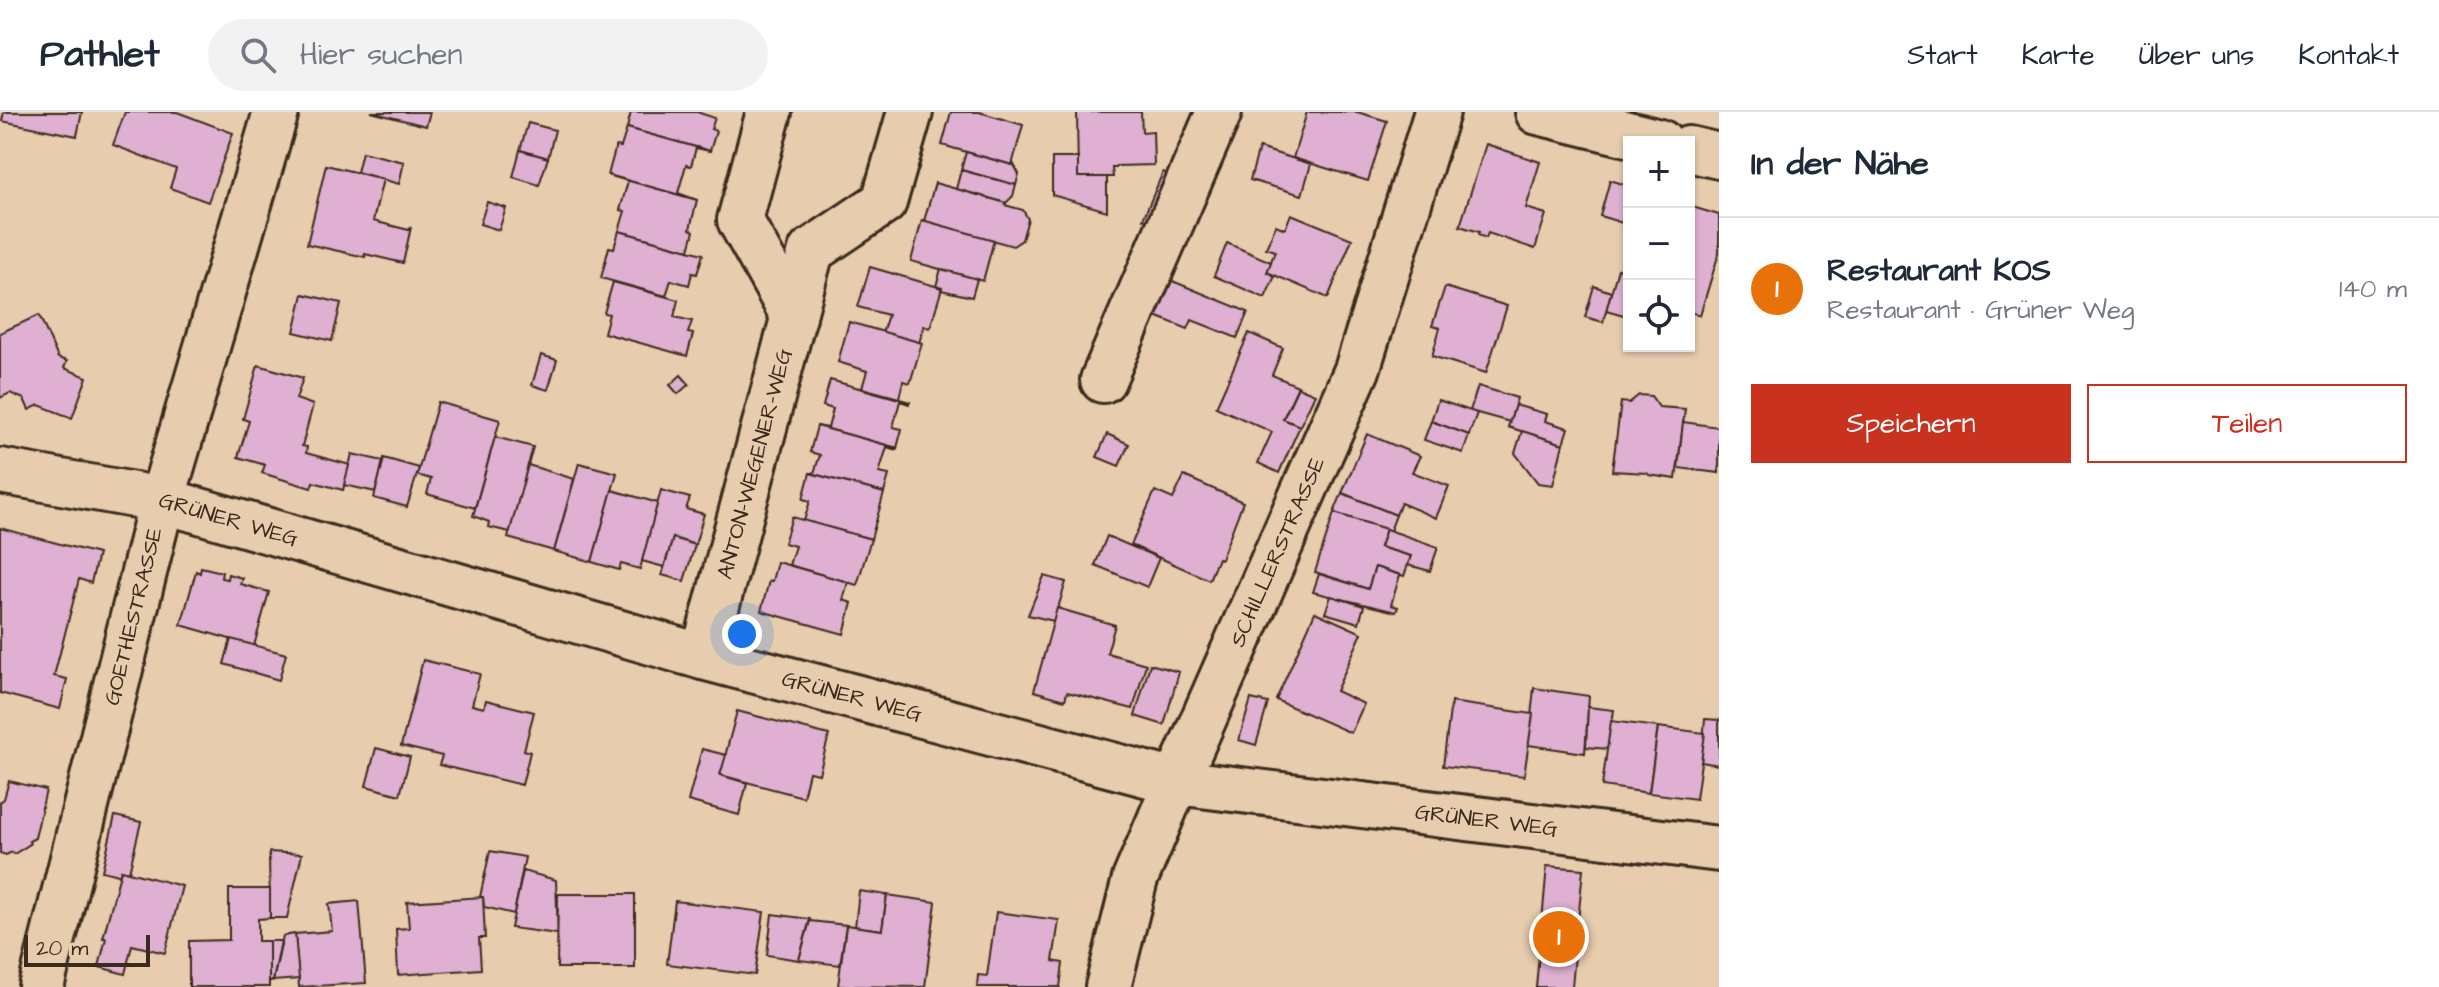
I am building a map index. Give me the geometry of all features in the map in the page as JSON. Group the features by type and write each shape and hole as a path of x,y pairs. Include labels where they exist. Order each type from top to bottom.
{"street":[{"name":"GOETHESTRASSE","path":"41,987 162,500 276,112"},
{"name":"ANTON-WEGENER-WEG","path":"769,112 740,220 794,317"},
{"name":"ANTON-WEGENER-WEG","path":"703,657 811,251 884,202 910,112"},
{"path":"1103,380 1219,112"},
{"name":"SCHILLERSTRASSE","path":"1108,987 1135,879 1357,370 1437,112"},
{"path":"1538,112 1636,136"},
{"path":"1695,150 1719,156"},
{"name":"GRÜNER WEG","path":"0,471 162,500 703,657 1176,782 1719,849"}],"building":[{"path":"4,112 82,112 77,136 2,121"},
{"path":"125,112 177,112 233,133 208,202 170,188 176,169 113,145"},
{"path":"371,112 430,112 426,126"},
{"path":"631,112 697,112 715,118 711,129 716,131 710,151 627,128"},
{"path":"951,112 979,112 1023,125 1012,165 942,145"},
{"path":"1077,112 1141,112 1142,132 1153,131 1154,165 1116,166 1112,168 1113,177 1078,177"},
{"path":"1307,112 1357,112 1387,121 1368,181 1293,158"},
{"path":"528,123 555,130 548,158 520,150"},
{"path":"627,128 710,151 696,148 691,166 686,165 678,193 697,200 608,175 616,146 621,147"},
{"path":"1486,144 1540,162 1526,208 1546,214 1535,249 1488,233 1486,238 1478,235 1479,232 1460,226"},
{"path":"1259,148 1311,164 1302,195 1250,180"},
{"path":"520,150 548,158 539,185 513,177"},
{"path":"362,152 404,162 399,184 357,172"},
{"path":"966,152 1013,163 1019,174 1016,185 961,170"},
{"path":"1052,158 1078,158 1078,177 1107,177 1107,211 1052,195"},
{"path":"326,165 383,179 373,221 409,230 411,227 403,263 307,244"},
{"path":"961,170 1016,185 1013,196 1006,203 956,189"},
{"path":"1163,172 1180,179 1160,227 1143,219"},
{"path":"608,175 697,200 689,250 619,231 625,211 620,210 628,181"},
{"path":"1610,180 1623,184 1623,223 1600,216"},
{"path":"935,183 1023,210 1028,219 1022,240 1013,246 924,221"},
{"path":"487,202 506,208 499,230 480,224"},
{"path":"1695,208 1719,215 1719,253 1700,315 1695,314"},
{"path":"1291,214 1352,239 1328,298 1267,272 1275,251 1266,248 1276,225 1285,229"},
{"path":"922,220 994,240 983,281 911,261"},
{"path":"619,231 703,254 697,274 692,273 689,285 671,280 666,296 601,278 609,247 614,248"},
{"path":"1227,243 1271,262 1267,272 1275,276 1265,298 1214,276"},
{"path":"870,267 942,288 930,328 924,326 919,343 882,333 888,315 858,307"},
{"path":"941,269 977,279 972,297 936,286"},
{"path":"1618,269 1623,270 1623,315 1606,310"},
{"path":"1170,280 1248,312 1237,338 1192,320 1188,329 1155,316"},
{"path":"613,282 678,300 674,317 692,321 688,333 693,334 687,356 604,333 609,314 604,313"},
{"path":"1594,286 1611,292 1603,322 1585,317"},
{"path":"1445,287 1507,306 1486,373 1432,356 1440,328 1432,326"},
{"path":"303,294 341,303 332,341 294,332"},
{"path":"39,315 58,358 67,361 64,368 87,377 72,418 39,405 29,410 24,399 10,393 0,398 0,333"},
{"path":"849,322 922,343 910,383 903,381 899,398 862,388 867,371 838,362"},
{"path":"1249,333 1283,348 1272,375 1298,386 1283,419 1300,426 1279,473 1258,463 1272,432 1216,407"},
{"path":"541,355 557,360 548,390 532,385"},
{"path":"258,365 303,378 296,399 313,405 302,446 307,447 306,453 350,465 343,490 313,482 311,488 262,473 265,465 238,457 249,421 243,419"},
{"path":"681,375 689,384 678,394 670,385"},
{"path":"830,380 910,402 900,401 893,427 902,429 897,448 817,426 828,428 833,409 823,406"},
{"path":"1478,386 1517,398 1510,422 1470,411"},
{"path":"1298,387 1315,394 1300,426 1283,419"},
{"path":"1639,395 1651,396 1659,407 1685,409 1676,479 1612,471 1621,402 1629,403"},
{"path":"1438,400 1477,413 1469,435 1431,421"},
{"path":"438,402 500,420 475,508 427,494 431,479 417,475"},
{"path":"1515,405 1547,414 1545,421 1568,428 1563,444 1508,427"},
{"path":"1431,421 1469,435 1463,453 1424,440"},
{"path":"1683,422 1719,427 1719,473 1678,468"},
{"path":"817,426 897,448 887,447 879,473 889,475 884,493 810,473 814,473 820,455 810,452"},
{"path":"1522,431 1563,444 1553,485 1538,483 1515,453"},
{"path":"1107,434 1129,444 1119,466 1097,457"},
{"path":"1367,434 1420,456 1412,472 1449,486 1436,518 1401,503 1396,515 1342,493"},
{"path":"495,437 533,447 510,532 488,527 489,522 473,516"},
{"path":"352,454 383,461 376,492 344,485"},
{"path":"384,458 419,468 407,507 374,498"},
{"path":"579,463 617,473 592,562 554,551"},
{"path":"528,465 574,479 554,551 508,538"},
{"path":"810,473 884,493 871,539 804,521 810,501 803,499"},
{"path":"1184,476 1243,502 1221,559 1218,558 1209,580 1131,545 1155,491 1173,499"},
{"path":"612,490 658,503 640,569 621,564 619,570 592,562"},
{"path":"661,490 690,498 686,509 704,514 695,545 673,538 664,567 642,561"},
{"path":"1342,493 1396,515 1390,531 1334,513"},
{"path":"1334,513 1386,529 1380,547 1411,556 1404,576 1375,567 1368,589 1315,572"},
{"path":"792,517 871,539 857,585 789,565 795,546 784,543"},
{"path":"0,528 98,554 91,583 79,579 54,676 67,679 60,709 0,693"},
{"path":"1386,529 1438,547 1430,571 1408,565 1411,556 1380,547"},
{"path":"1107,536 1159,558 1147,587 1095,565"},
{"path":"673,538 695,545 684,581 662,575"},
{"path":"777,562 848,582 843,600 852,603 844,634 761,611"},
{"path":"201,567 222,572 221,578 227,579 228,574 242,578 240,584 269,592 254,646 181,625 196,571 200,573"},
{"path":"1375,567 1400,575 1391,605 1398,607 1396,612 1313,592 1319,574 1368,589"},
{"path":"1044,576 1066,582 1054,621 1028,615"},
{"path":"1331,596 1364,606 1359,623 1325,613"},
{"path":"1057,608 1115,625 1107,653 1146,664 1133,709 1067,692 1065,700 1034,691"},
{"path":"1315,612 1362,633 1336,691 1364,704 1351,733 1276,700"},
{"path":"231,639 286,654 279,680 224,664"},
{"path":"423,660 480,674 472,705 484,708 486,700 534,712 524,750 530,752 522,785 439,765 442,756 401,746"},
{"path":"1150,664 1179,672 1164,725 1135,716"},
{"path":"1534,688 1589,696 1585,753 1528,745"},
{"path":"1251,699 1268,703 1256,745 1239,740"},
{"path":"1451,702 1533,714 1524,776 1443,766"},
{"path":"1588,707 1614,710 1608,749 1586,747"},
{"path":"737,711 829,735 819,774 809,772 803,797 720,775"},
{"path":"1705,719 1719,720 1719,765 1701,762"},
{"path":"1611,721 1658,727 1649,793 1602,786"},
{"path":"1658,727 1705,733 1696,799 1649,793"},
{"path":"376,748 410,757 400,795 366,786"},
{"path":"702,749 726,755 720,775 747,783 739,815 688,801"},
{"path":"9,781 46,790 35,838 14,854 6,855 0,853 0,802 4,799"},
{"path":"115,816 141,822 129,872 121,870 119,875 102,871"},
{"path":"490,851 525,857 514,914 484,907 483,897 480,897"},
{"path":"269,852 302,854 287,918 270,918"},
{"path":"1547,866 1583,869 1572,987 1536,987"},
{"path":"121,870 182,886 165,953 132,945 125,974 99,967 106,938 103,938"},
{"path":"523,871 556,880 558,934 511,928"},
{"path":"229,889 270,889 270,918 258,919 258,941 269,941 269,987 189,987 189,941 229,940"},
{"path":"859,891 887,895 882,930 855,927"},
{"path":"558,894 635,894 635,968 557,968"},
{"path":"887,895 936,902 925,987 838,986 846,925 882,930"},
{"path":"483,897 485,938 479,938 481,969 398,975 396,929 409,928 407,902"},
{"path":"359,901 366,983 299,987 295,934 332,931 329,904"},
{"path":"675,901 764,912 755,975 667,964"},
{"path":"996,912 1059,920 1053,961 1063,963 1060,987 977,987 978,975 987,976"},
{"path":"772,914 810,919 799,960 767,955"},
{"path":"810,921 846,925 840,965 799,960"},
{"path":"295,934 299,979 273,981 283,936"},
{"path":"269,941 281,941 273,981 269,981"}],"place":[{"name":"Restaurant KOS","path":"1559,937"}]}
